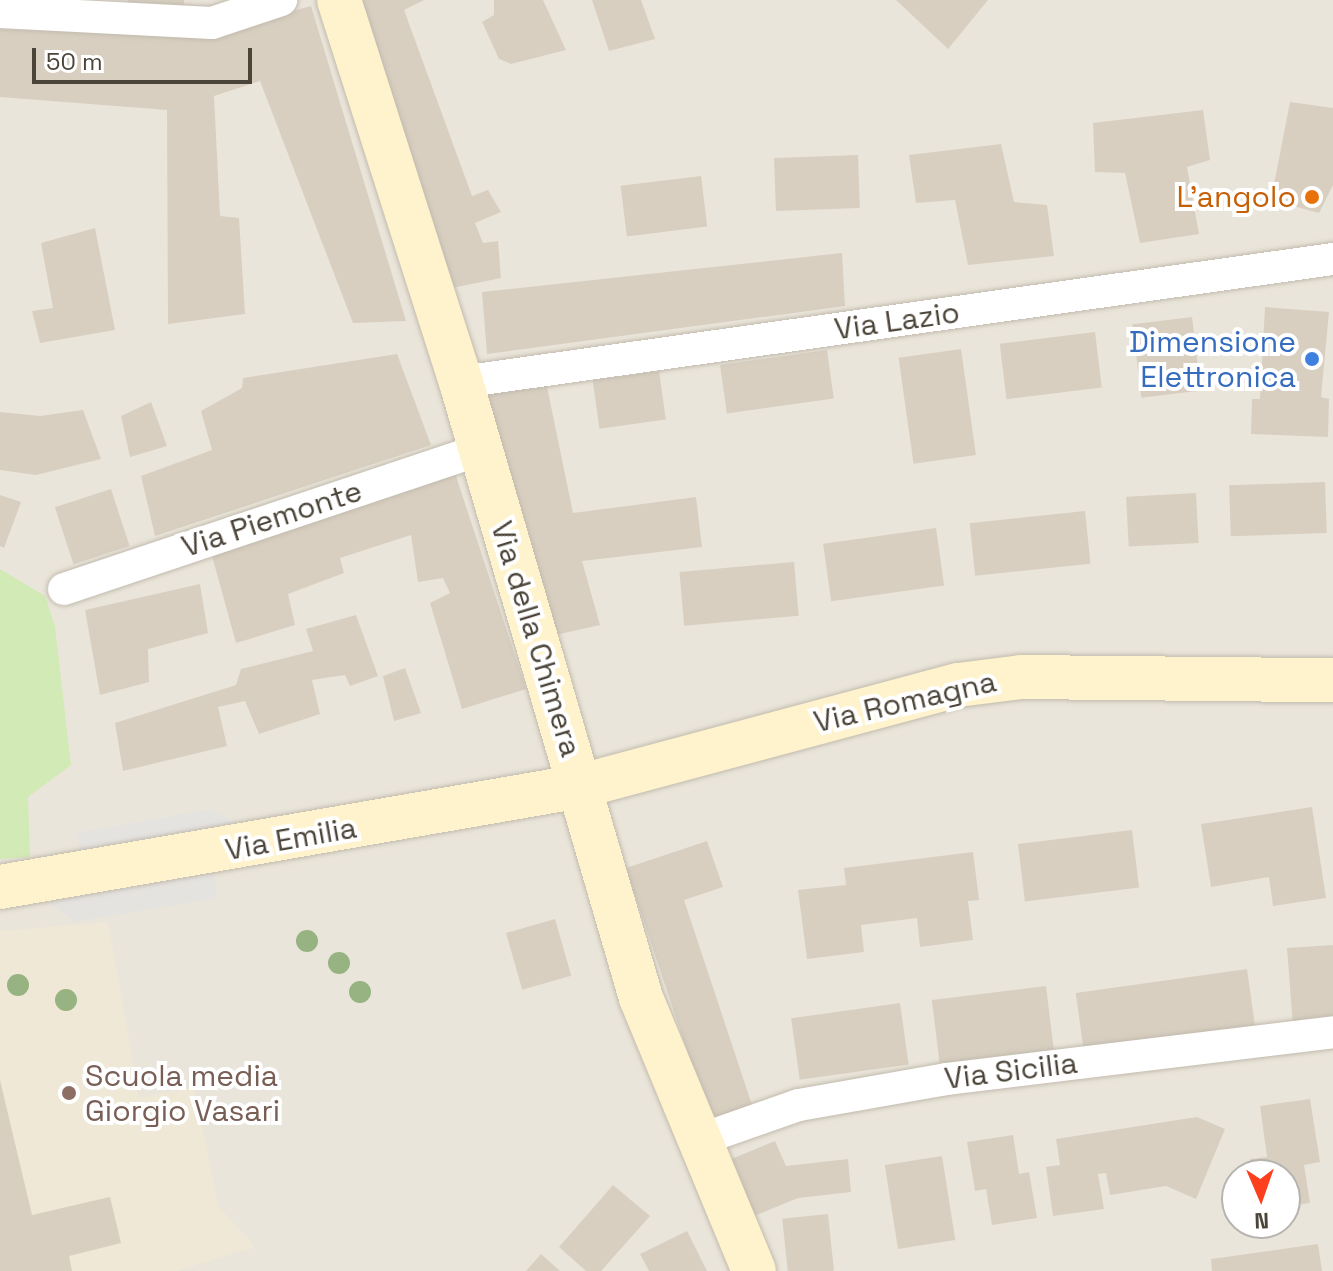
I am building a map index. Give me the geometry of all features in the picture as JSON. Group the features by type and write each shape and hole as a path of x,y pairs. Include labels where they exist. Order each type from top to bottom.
{"main road":[{"name":"Via della Chimera","path":"339,0 461,382 641,998 696,1141 754,1271"},
{"name":"Via Romagna","path":"581,786 989,680 1333,680"},
{"name":"Via Emilia","path":"0,887 581,786"}],"street":[{"path":"0,12 212,23 281,0"},
{"name":"Via Lazio","path":"461,382 1333,259"},
{"name":"Via Piemonte","path":"64,589 480,450"},
{"name":"Via Sicilia","path":"696,1141 779,1110 933,1081 1333,1032"}],"shaded area":[{"path":"0,0 1333,0 1333,1271 0,1271"},
{"path":"210,809 246,828 80,854 77,833"},
{"path":"214,872 217,898 75,922 48,900"},
{"name":"Scuola media Giorgio Vasari","path":"108,922 139,1098 194,1087 218,1206 255,1247 176,1271 0,1271 0,931"}],"green space":[{"path":"0,569 45,596 55,627 71,765 28,797 30,857 0,859"}],"building":[{"path":"184,0 184,5 128,2"},
{"path":"346,0 424,0 404,10 472,196 488,190 501,212 475,223 483,243 498,241 501,278 442,290"},
{"path":"494,0 543,0 566,50 511,64 499,59 482,22 494,15"},
{"path":"592,0 641,0 655,39 609,51"},
{"path":"896,0 988,0 948,49"},
{"path":"311,6 406,321 353,323 260,81 214,96 220,216 239,218 245,314 168,324 167,110 0,97 0,29 204,36"},
{"path":"1290,102 1333,108 1333,185 1319,213 1271,200"},
{"path":"1203,110 1210,160 1187,167 1199,234 1140,243 1125,173 1095,172 1093,123"},
{"path":"1001,144 1014,202 1047,205 1054,256 968,265 955,200 916,203 909,155"},
{"path":"858,155 860,208 776,211 774,158"},
{"path":"701,176 707,227 627,236 621,186"},
{"path":"95,228 115,330 40,343 32,311 53,308 41,243"},
{"path":"842,253 845,306 487,354 482,292"},
{"path":"1265,307 1329,312 1321,397 1329,399 1328,437 1251,434 1252,399 1260,399"},
{"path":"1192,317 1201,390 1141,398 1132,324"},
{"path":"1095,332 1102,388 1007,399 1000,344"},
{"path":"961,349 976,455 914,464 899,358"},
{"path":"827,350 834,399 727,414 720,365"},
{"path":"397,354 431,445 155,536 141,476 212,450 201,411 242,388 243,378"},
{"path":"659,371 666,420 599,429 593,380"},
{"path":"546,382 573,513 696,497 702,547 582,561 600,625 546,637 476,391"},
{"path":"151,402 167,446 130,457 121,416"},
{"path":"83,410 101,459 36,475 0,470 0,412 40,416"},
{"path":"455,473 526,689 462,709 430,603 450,593 443,578 418,582 411,535 340,558 344,573 288,594 295,625 236,643 212,556"},
{"path":"1325,482 1327,533 1231,536 1229,485"},
{"path":"111,489 130,546 73,564 55,507"},
{"path":"1196,493 1199,543 1129,547 1126,497"},
{"path":"0,495 21,502 4,548 0,546"},
{"path":"1085,511 1091,564 975,576 970,523"},
{"path":"936,528 944,585 831,601 823,544"},
{"path":"794,562 799,616 684,626 679,572"},
{"path":"200,584 208,633 148,649 149,682 100,695 85,610"},
{"path":"356,615 378,676 350,686 345,675 312,680 320,714 259,734 245,701 218,707 227,746 123,771 115,723 236,685 241,669 313,651 306,629"},
{"path":"405,668 421,713 394,721 383,676"},
{"path":"1312,807 1326,898 1273,906 1269,877 1211,887 1201,824"},
{"path":"1132,830 1139,888 1025,902 1018,844"},
{"path":"707,841 723,887 684,900 752,1105 710,1119 626,868"},
{"path":"973,852 979,900 968,901 973,940 920,947 917,918 861,925 864,952 807,959 798,890 846,885 844,868"},
{"path":"555,919 571,976 522,990 506,933"},
{"path":"1333,945 1333,1022 1293,1026 1287,948"},
{"path":"1247,969 1255,1025 1084,1050 1076,993"},
{"path":"1046,986 1054,1050 940,1064 932,1000"},
{"path":"900,1003 909,1064 800,1080 791,1018"},
{"path":"0,1080 32,1215 110,1197 121,1243 69,1256 72,1271 0,1271"},
{"path":"1310,1099 1320,1162 1304,1165 1310,1203 1301,1204 1301,1159 1250,1159 1267,1157 1260,1106"},
{"path":"1197,1117 1225,1129 1196,1199 1166,1186 1110,1195 1106,1173 1098,1174 1104,1209 1053,1216 1046,1167 1060,1165 1056,1139"},
{"path":"1013,1135 1019,1174 1029,1172 1037,1218 992,1225 986,1189 975,1191 967,1142"},
{"path":"775,1141 786,1166 848,1159 851,1192 798,1198 754,1216 729,1160"},
{"path":"942,1156 955,1240 898,1249 885,1165"},
{"path":"613,1185 650,1216 601,1271 586,1271 559,1247"},
{"path":"828,1214 834,1271 788,1271 782,1219"},
{"path":"687,1231 707,1271 649,1271 640,1254"},
{"path":"1318,1244 1322,1271 1212,1271 1211,1259"},
{"path":"541,1254 560,1271 526,1271"}],"place":[{"name":"L'angolo","path":"1312,197"},
{"name":"Dimensione Elettronica","path":"1312,359"},
{"name":"Scuola media Giorgio Vasari","path":"69,1093"}]}
